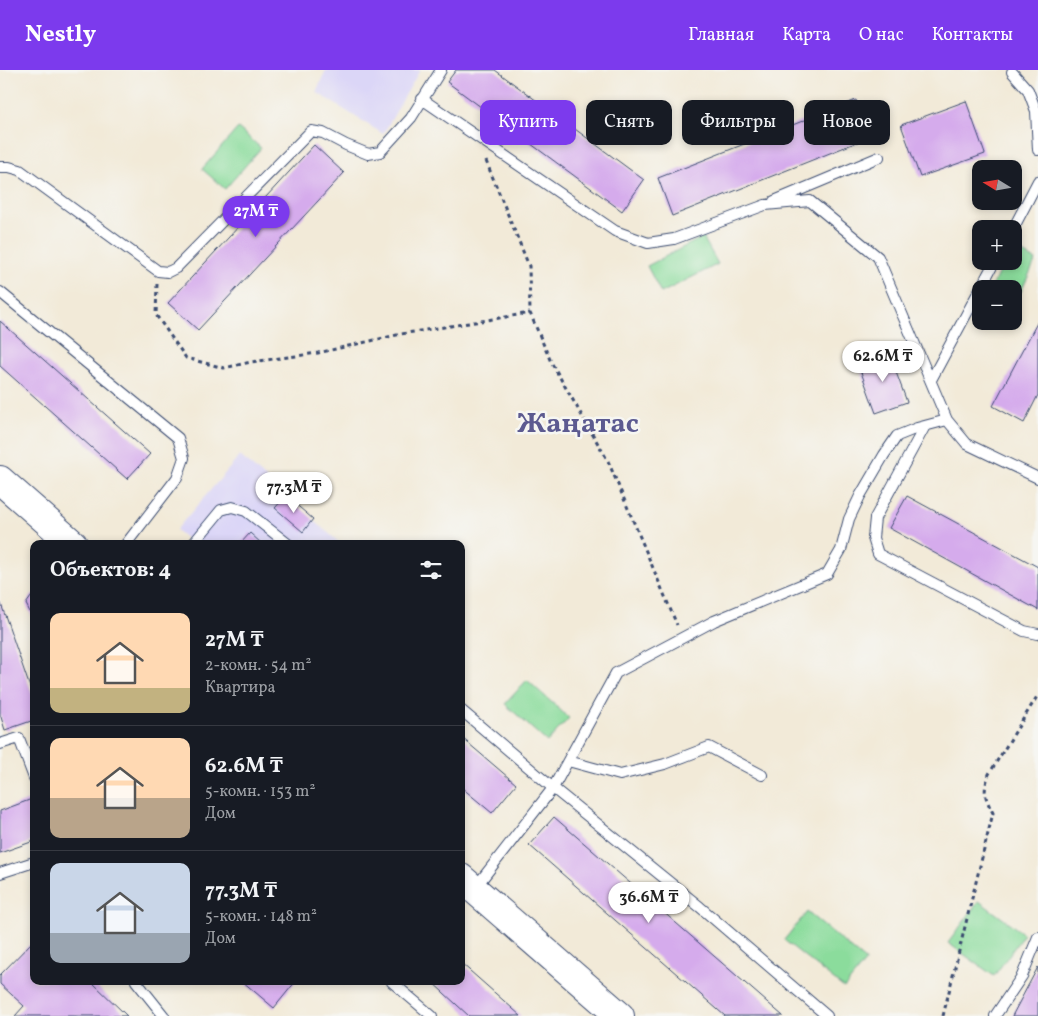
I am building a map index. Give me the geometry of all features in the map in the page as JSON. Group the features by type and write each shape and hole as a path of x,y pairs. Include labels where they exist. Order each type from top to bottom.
{"main road":[{"path":"0,480 68,540"},
{"path":"468,884 620,1016"}],"lane":[{"path":"0,167 20,170 158,271 168,272 176,268 311,131 323,133 368,154 380,152 411,118 441,70"},
{"path":"1012,72 1028,90 1036,111 1038,150"},
{"path":"422,99 480,138"},
{"path":"490,145 615,231 648,243 674,239 765,205 879,157"},
{"path":"1018,220 1038,181"},
{"path":"765,205 810,201 878,257 948,420 967,444 1037,474"},
{"path":"931,380 990,270"},
{"path":"0,292 178,438 184,458 177,478 129,540"},
{"path":"468,884 554,788 616,673 714,621 827,574 842,550 849,519 860,496 897,436 917,428 948,420"},
{"path":"925,426 876,518 872,538 878,554 1024,631 1038,634"},
{"path":"196,540 220,510 232,507 246,511 283,540"},
{"path":"465,713 700,907 827,1016"},
{"path":"0,744 18,738 30,768"},
{"path":"568,761 620,775 665,764 709,747 762,775"},
{"path":"0,873 30,863"},
{"path":"995,1016 1022,976 1038,937"},
{"path":"139,985 164,1016"},
{"path":"396,985 432,1016"}],"path":[{"path":"482,145 488,167 529,266 530,313 550,362 608,461 682,638"},
{"path":"158,271 156,315 186,358 224,368 251,362 318,353 401,334 530,313"},
{"path":"943,1016 993,813 986,801 984,787 989,774 1038,695"}],"shaded area":[{"path":"326,70 420,70 383,134 316,92"},
{"path":"240,456 336,540 188,540 176,530"}],"green space":[{"path":"238,128 261,148 225,189 202,169"},
{"path":"703,237 718,264 661,293 647,266"},
{"path":"1022,253 1036,260 1022,289 1022,280 995,280 1000,270 1022,270"},
{"path":"527,680 569,718 547,742 505,704"},
{"path":"979,901 1024,934 994,976 948,943"},
{"path":"807,912 866,961 844,988 784,940"}],"building":[{"path":"456,70 495,70 536,100 480,100 480,106 447,82"},
{"path":"966,101 985,154 920,177 901,125"},
{"path":"804,120 804,145 850,145 672,216 658,178 742,145 794,145 794,124"},
{"path":"576,130 586,137 586,145 597,145 644,180 622,211 532,145 576,145"},
{"path":"314,145 344,173 198,330 168,303"},
{"path":"0,321 150,454 127,479 0,366"},
{"path":"1038,321 1038,395 1024,423 993,406"},
{"path":"889,353 907,402 876,413 858,364"},
{"path":"286,496 313,519 303,532 275,508"},
{"path":"907,496 1038,567 1038,610 889,528"},
{"path":"250,533 258,540 244,540"},
{"path":"30,598 30,612 26,604"},
{"path":"0,601 30,687 30,721 5,730 0,714"},
{"path":"465,740 516,784 492,813 465,790"},
{"path":"30,800 30,842 0,853 0,811"},
{"path":"554,817 783,1016 725,1016 529,845"},
{"path":"30,944 30,985 95,985 127,1016 15,1016 24,1006 0,984 0,975"},
{"path":"465,967 521,1016 469,1016 435,985 465,985"},
{"path":"1038,967 1038,1016 1012,1016"},
{"path":"247,985 293,985 274,1008"}],"district":[{"name":"Жаңатас","path":"578,422"}]}
